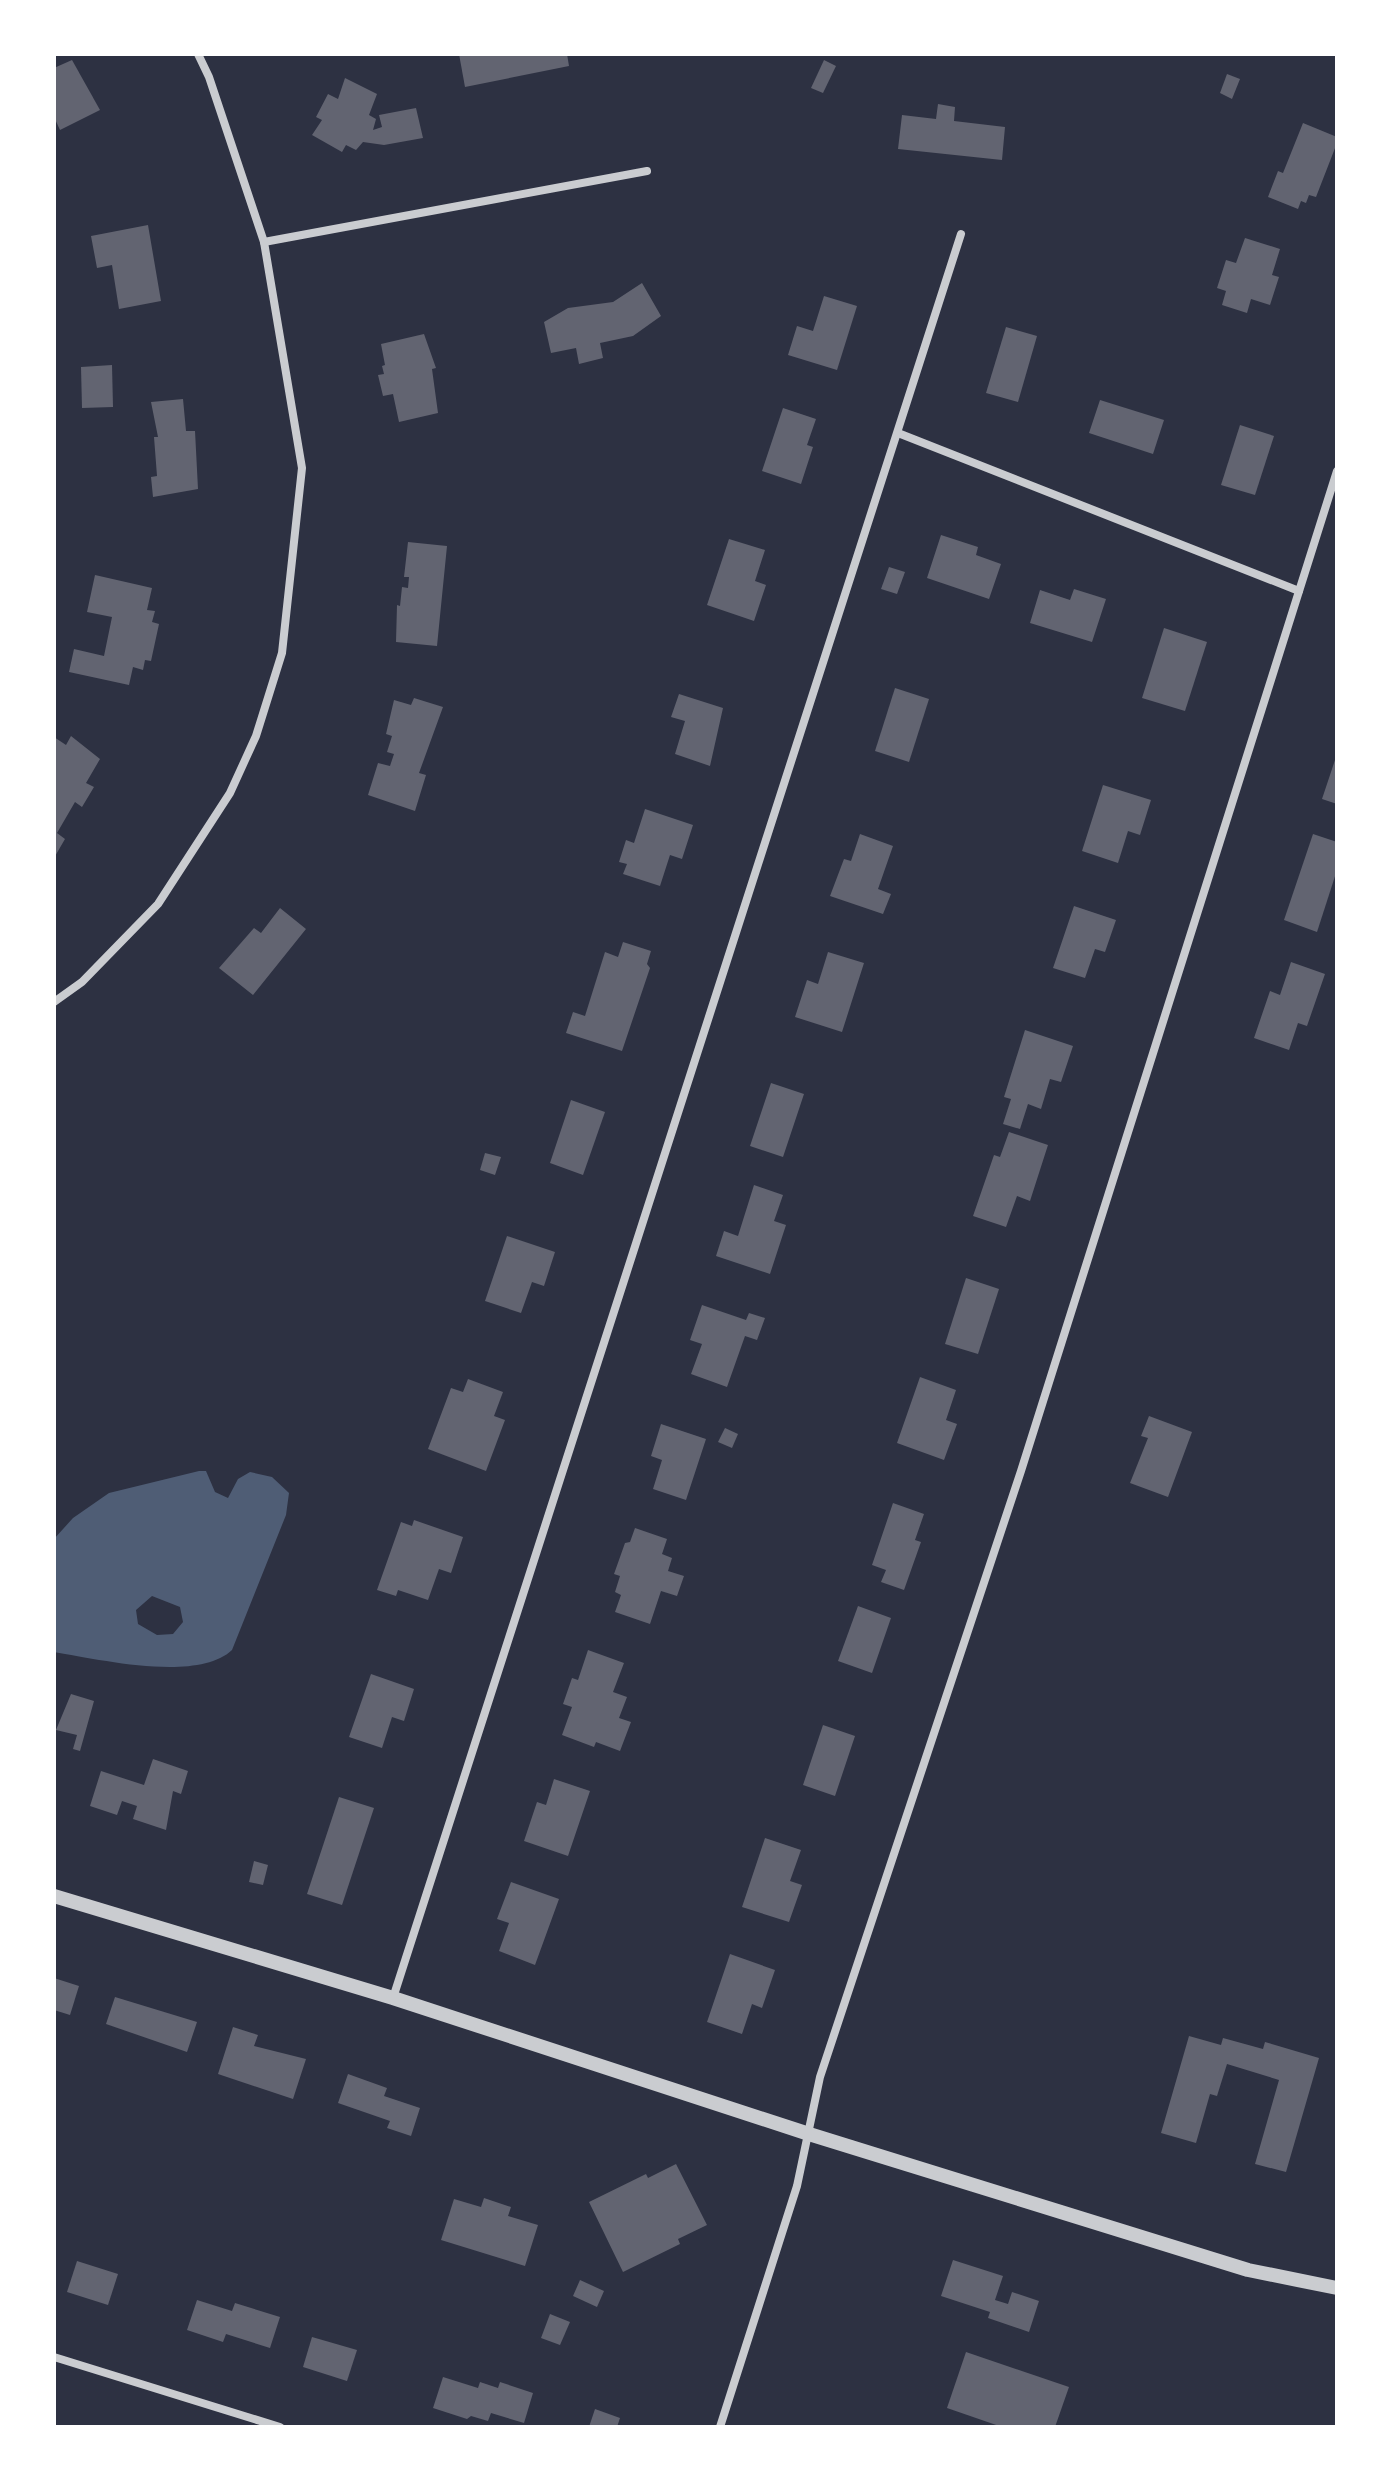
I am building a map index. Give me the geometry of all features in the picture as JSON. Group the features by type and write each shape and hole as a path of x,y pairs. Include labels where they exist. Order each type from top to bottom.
{"street":[{"path":"54,1002 82,982 166,891 230,793 256,736 282,653 302,468 264,242 209,77 198,54"},
{"path":"264,242 647,171"},
{"path":"393,1998 961,234"},
{"path":"898,433 1299,591"},
{"path":"720,2427 797,2186 820,2077 1021,1471 1337,471"},
{"path":"54,1896 393,1998 809,2134 1248,2270 1337,2288"},
{"path":"54,2357 280,2427"}],"water":[{"path":"206,1471 215,1492 228,1498 238,1479 250,1472 272,1477 289,1493 286,1515 232,1650 216,1660 172,1667 120,1663 54,1652 54,1539 73,1518 109,1493","holes":["152,1596 180,1607 183,1622 173,1634 157,1635 138,1624 136,1610"]}],"building":[{"path":"459,54 567,54 569,66 465,87"},
{"path":"72,60 100,110 60,130 54,117 54,68"},
{"path":"824,60 836,66 823,93 811,88"},
{"path":"1227,74 1240,79 1232,99 1220,93"},
{"path":"345,78 377,94 369,115 376,119 373,130 382,127 379,115 416,108 423,138 384,145 363,142 356,150 346,145 342,152 312,135 322,120 316,117 328,94 338,99"},
{"path":"938,104 955,107 954,121 1005,127 1002,160 898,149 902,115 936,119"},
{"path":"1303,123 1337,137 1337,143 1316,197 1309,195 1306,203 1301,201 1298,209 1268,197 1278,171 1283,173"},
{"path":"148,225 161,301 119,309 112,265 97,268 91,236"},
{"path":"1245,238 1280,249 1272,275 1279,277 1270,305 1251,299 1247,313 1222,305 1226,291 1217,288 1226,260 1236,263"},
{"path":"642,283 661,316 633,336 600,343 603,358 579,364 576,348 551,353 544,322 568,308 613,302"},
{"path":"824,296 857,306 837,370 788,355 797,326 813,331"},
{"path":"1006,327 1037,336 1018,402 986,393"},
{"path":"424,334 436,368 432,369 438,413 399,422 393,394 383,396 378,375 384,374 382,366 385,365 381,344"},
{"path":"112,365 113,407 82,408 81,367"},
{"path":"183,399 186,431 195,431 198,489 153,497 151,477 157,476 154,437 158,437 151,402"},
{"path":"1100,400 1164,420 1153,454 1089,433"},
{"path":"783,408 816,419 807,445 813,447 801,484 762,471"},
{"path":"1240,425 1274,436 1255,495 1221,485"},
{"path":"941,535 978,547 976,555 1001,564 989,599 927,578"},
{"path":"729,539 765,550 755,581 766,585 754,621 707,605"},
{"path":"408,542 447,546 437,646 396,642 397,605 400,606 402,587 408,588 409,577 404,577"},
{"path":"889,567 905,572 897,594 881,589"},
{"path":"95,575 152,588 147,610 155,611 152,622 159,624 151,661 145,660 143,670 133,667 129,685 69,672 74,649 104,656 112,617 87,612"},
{"path":"1074,589 1106,599 1092,642 1030,623 1040,590 1070,600"},
{"path":"1164,628 1207,642 1185,711 1142,698"},
{"path":"895,688 929,699 909,762 875,751"},
{"path":"679,694 723,708 710,766 675,754 685,721 671,717"},
{"path":"414,698 443,707 419,773 426,775 415,811 368,795 378,763 390,766 394,754 387,752 392,736 386,734 394,700 411,705"},
{"path":"71,736 100,759 86,783 94,787 82,807 75,802 57,833 65,839 54,858 54,737 66,745"},
{"path":"1337,757 1337,804 1322,799"},
{"path":"1103,785 1151,800 1140,835 1128,831 1118,863 1082,851"},
{"path":"645,809 693,825 682,859 670,855 660,886 623,874 627,864 619,862 626,840 634,843"},
{"path":"860,834 893,846 878,889 891,894 883,914 830,896 844,859 851,861"},
{"path":"1313,834 1337,842 1337,870 1317,932 1284,920"},
{"path":"1074,906 1116,920 1105,952 1095,949 1085,978 1053,968"},
{"path":"280,908 306,929 253,995 219,968 254,928 261,933"},
{"path":"623,942 651,951 647,964 650,968 622,1051 566,1033 573,1012 585,1016 605,952 618,957"},
{"path":"828,952 864,963 842,1032 795,1017 807,980 818,984"},
{"path":"1291,962 1325,974 1307,1026 1298,1023 1289,1050 1254,1038 1270,991 1280,995"},
{"path":"1025,1030 1073,1046 1061,1082 1050,1079 1041,1109 1028,1104 1020,1129 1003,1124 1011,1099 1004,1097"},
{"path":"771,1083 804,1094 783,1157 750,1146"},
{"path":"571,1100 605,1112 583,1175 550,1163"},
{"path":"1009,1132 1048,1145 1030,1201 1017,1196 1006,1227 973,1216 994,1155 1000,1157"},
{"path":"485,1153 501,1157 495,1175 480,1170"},
{"path":"754,1185 783,1195 774,1221 786,1225 770,1274 716,1256 724,1231 738,1236"},
{"path":"507,1236 555,1252 544,1286 532,1282 521,1313 485,1301"},
{"path":"966,1278 999,1289 978,1354 945,1344"},
{"path":"702,1305 746,1320 749,1313 765,1318 757,1340 745,1336 727,1387 691,1374 702,1344 690,1340"},
{"path":"920,1377 956,1390 946,1420 957,1424 944,1460 897,1443"},
{"path":"468,1379 503,1392 494,1416 505,1420 486,1471 428,1449 451,1388 463,1392"},
{"path":"1149,1416 1192,1432 1168,1497 1130,1483 1148,1438 1141,1436"},
{"path":"661,1424 706,1439 686,1500 653,1489 662,1460 651,1456"},
{"path":"725,1428 738,1434 732,1448 718,1442"},
{"path":"893,1503 924,1514 915,1540 921,1542 904,1590 881,1582 886,1570 872,1565"},
{"path":"414,1520 463,1537 451,1573 439,1569 428,1600 398,1590 396,1596 377,1590 401,1522 412,1526"},
{"path":"635,1528 667,1539 662,1554 672,1558 668,1571 684,1576 677,1596 661,1591 650,1624 615,1612 621,1595 615,1592 620,1576 614,1574 625,1543 630,1542"},
{"path":"858,1606 891,1618 872,1673 838,1661"},
{"path":"588,1650 624,1663 613,1692 627,1697 619,1718 631,1722 620,1751 596,1742 594,1747 562,1735 572,1707 563,1704 572,1678 578,1680"},
{"path":"371,1674 414,1689 404,1721 392,1717 382,1748 349,1737"},
{"path":"71,1694 94,1701 80,1751 73,1749 77,1735 56,1730"},
{"path":"823,1725 855,1736 835,1796 803,1785"},
{"path":"153,1759 188,1771 181,1794 173,1791 166,1830 133,1819 137,1806 122,1801 117,1815 90,1806 101,1771 144,1785"},
{"path":"554,1779 590,1791 568,1856 524,1841 537,1802 546,1805"},
{"path":"339,1797 374,1808 342,1905 307,1894"},
{"path":"765,1838 801,1850 790,1881 802,1885 789,1922 742,1907"},
{"path":"254,1861 268,1865 263,1885 249,1882"},
{"path":"511,1882 559,1899 535,1965 499,1951 509,1923 497,1919"},
{"path":"730,1954 775,1970 762,2008 752,2004 742,2034 707,2022"},
{"path":"54,1978 79,1986 70,2015 54,2010"},
{"path":"115,1997 197,2022 187,2052 106,2024"},
{"path":"233,2027 258,2035 254,2046 306,2059 293,2099 218,2074"},
{"path":"1189,2036 1221,2045 1223,2038 1263,2049 1265,2042 1319,2058 1286,2172 1255,2164 1279,2080 1227,2064 1217,2096 1210,2094 1196,2143 1161,2133"},
{"path":"348,2074 387,2088 384,2096 420,2108 411,2136 387,2128 390,2121 338,2103"},
{"path":"676,2164 707,2225 678,2239 680,2244 623,2272 589,2202 646,2174 648,2178"},
{"path":"484,2198 511,2207 508,2216 538,2225 525,2266 441,2240 454,2199 481,2207"},
{"path":"953,2260 1003,2276 995,2300 1008,2304 1012,2292 1039,2301 1029,2332 988,2318 990,2312 941,2296"},
{"path":"77,2261 118,2274 108,2305 67,2292"},
{"path":"580,2280 604,2291 597,2307 573,2296"},
{"path":"197,2300 232,2311 235,2303 280,2317 270,2348 226,2334 223,2342 187,2330"},
{"path":"550,2314 570,2322 560,2345 541,2338"},
{"path":"312,2337 357,2350 347,2381 303,2367"},
{"path":"966,2352 1069,2387 1055,2427 1002,2427 947,2408"},
{"path":"443,2377 478,2388 480,2382 498,2388 500,2382 533,2393 524,2423 491,2413 488,2421 471,2416 467,2419 433,2408"},
{"path":"595,2409 620,2418 617,2427 589,2427"}]}
